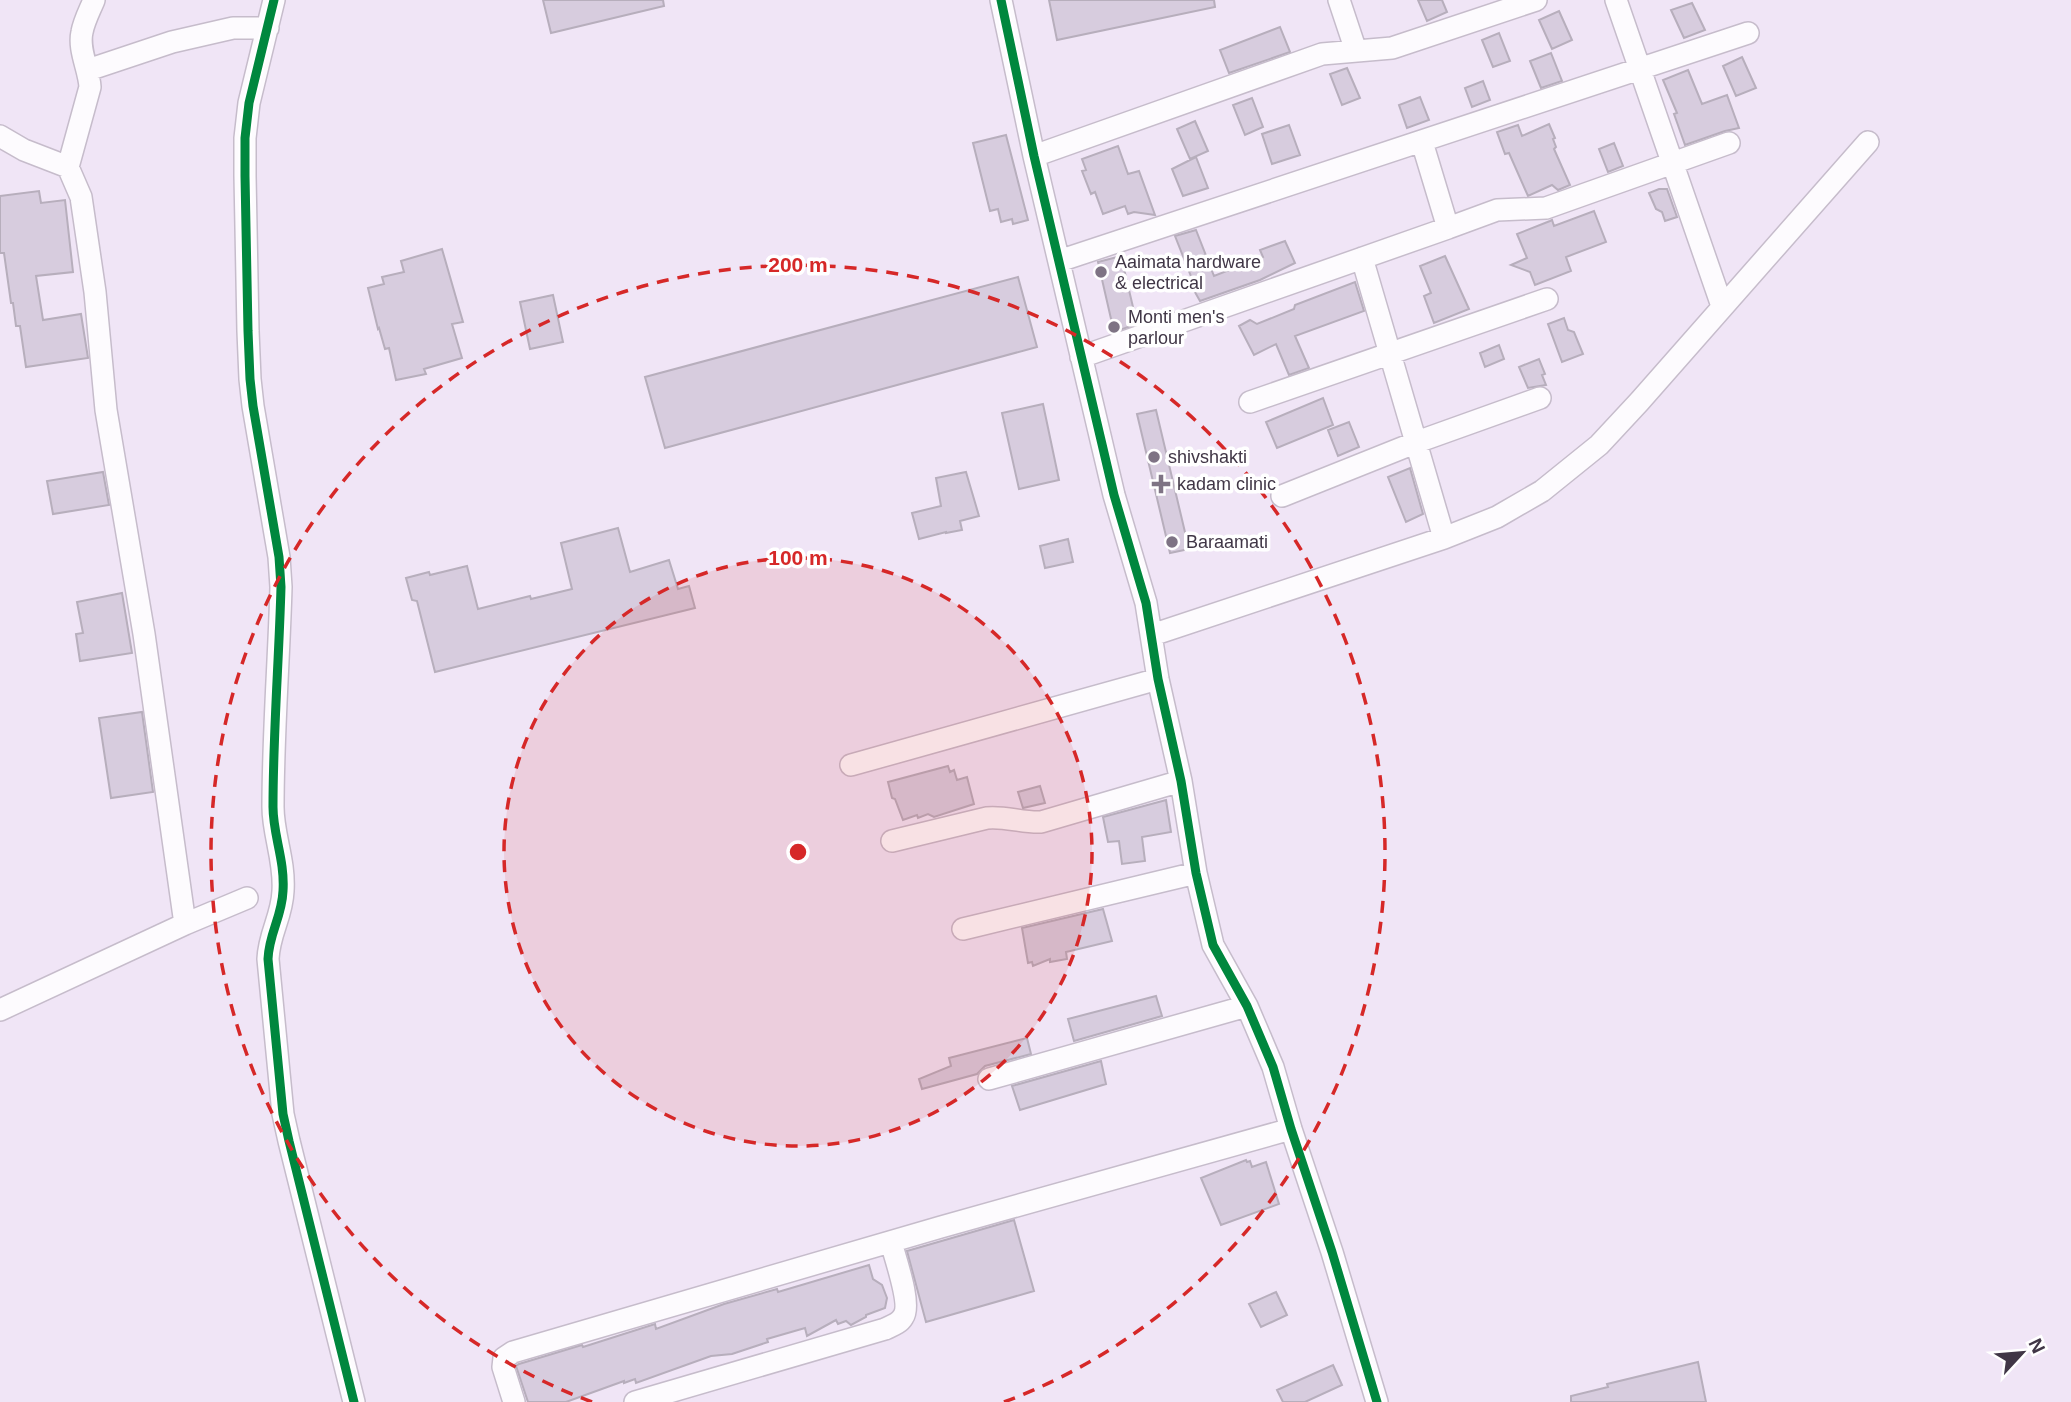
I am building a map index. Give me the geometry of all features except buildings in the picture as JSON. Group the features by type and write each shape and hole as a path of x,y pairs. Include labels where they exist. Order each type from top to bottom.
{"street":[{"path":"94,0 82,32 82,48 90,87 68,167 81,197 95,292 106,410 144,634 186,924"},
{"path":"274,0 249,103 245,138 250,379 279,557 281,587 273,810 283,866 283,890 281,909 269,941 268,959 283,1114 354,1402"},
{"path":"1001,0 1034,156 1114,495 1146,603 1196,873 1213,945 1247,1006 1273,1067 1377,1402"},
{"path":"1339,0 1356,51"},
{"path":"1034,156 1322,54 1392,48 1536,0"},
{"path":"1616,0 1722,306"},
{"path":"88,70 172,42 233,28 268,28"},
{"path":"1059,261 1748,33"},
{"path":"0,135 24,150 68,167"},
{"path":"1422,142 1448,228"},
{"path":"1152,635 1444,538 1497,517 1542,491 1599,445 1868,142"},
{"path":"1081,357 1497,210 1546,208 1729,143"},
{"path":"1362,258 1444,538"},
{"path":"1250,401 1547,299"},
{"path":"1282,496 1417,442 1540,398"},
{"path":"850,765 1158,679"},
{"path":"892,841 987,818 1041,822 1181,781"},
{"path":"963,929 1196,873"},
{"path":"0,1010 247,898"},
{"path":"989,1079 1247,1006"},
{"path":"514,1402 503,1367 505,1358 513,1352 1291,1129"},
{"path":"635,1402 885,1329 900,1322 906,1315 906,1303 891,1242"}],"cycle path":[{"path":"274,0 249,103 245,138 250,379 279,557 281,587 273,807 283,891 268,959 283,1114 354,1402"},
{"path":"1001,0 1034,156 1114,495 1146,603 1196,873 1213,945 1247,1006 1273,1067 1377,1402"}],"place":[{"name":"Aaimata hardware & electrical","path":"1101,272"},
{"name":"Monti men's parlour","path":"1114,327"},
{"name":"shivshakti","path":"1154,457"},
{"name":"kadam clinic","path":"1161,484"},
{"name":"Baraamati","path":"1172,542"}]}
